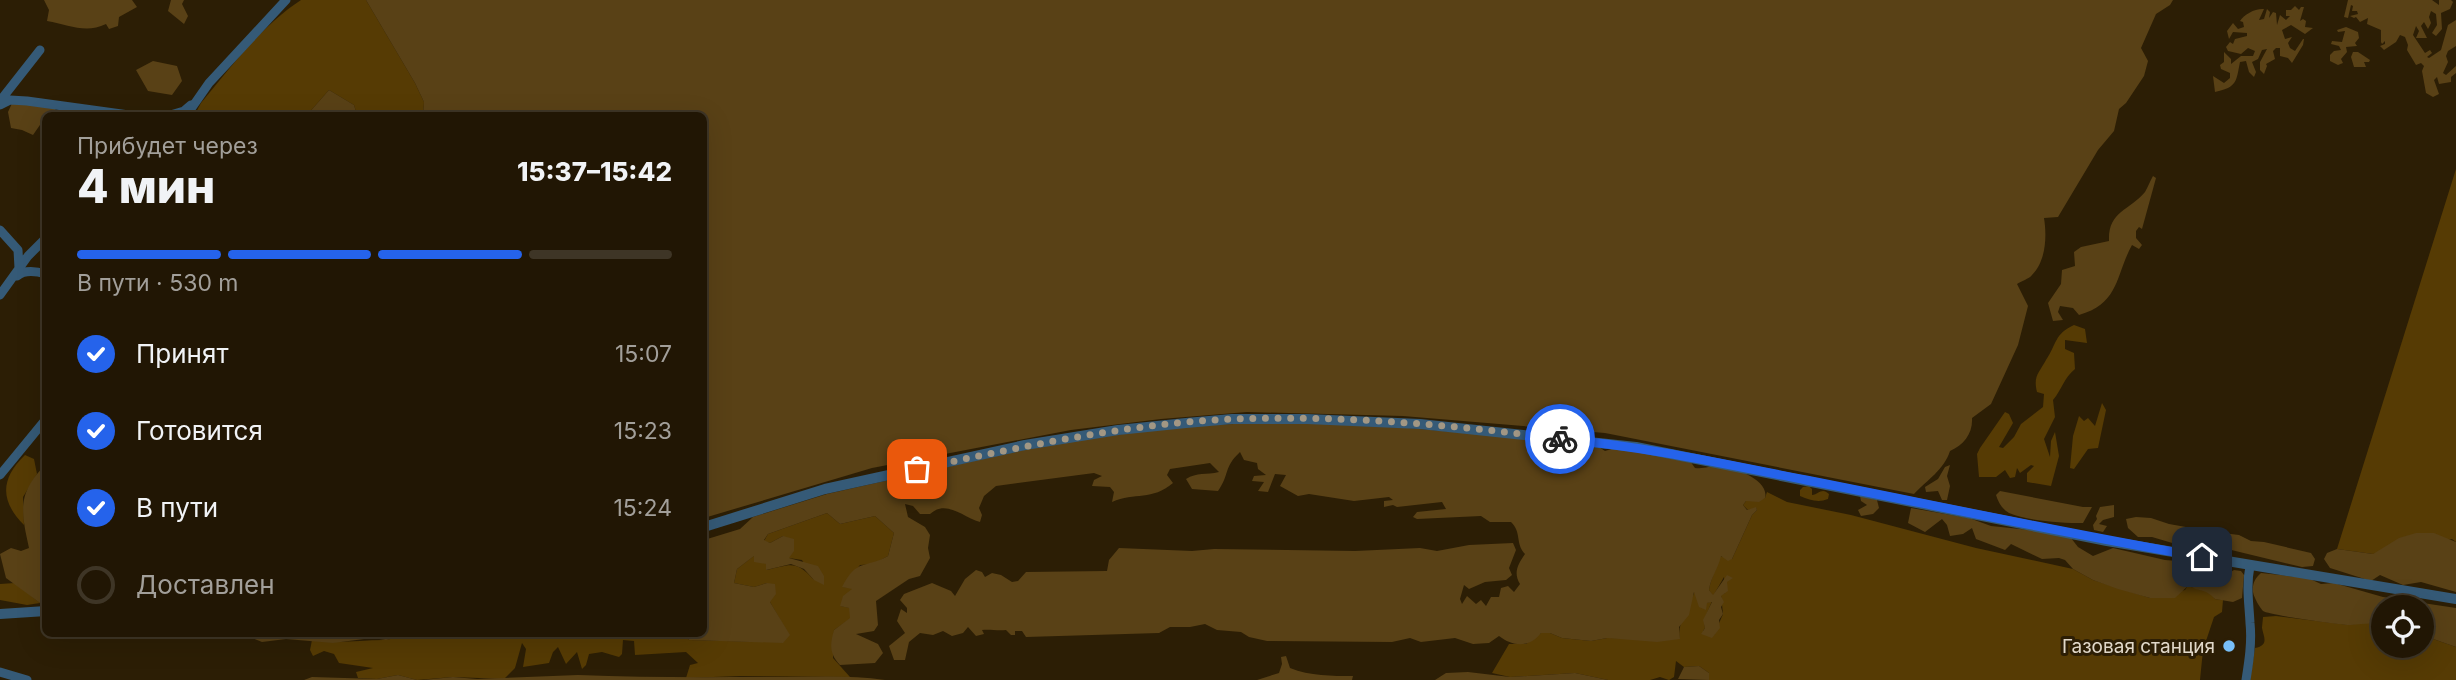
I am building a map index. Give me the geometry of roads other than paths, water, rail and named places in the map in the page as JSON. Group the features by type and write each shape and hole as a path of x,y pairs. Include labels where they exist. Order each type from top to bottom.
{"street":[{"path":"181,112 197,98 262,23 286,0"},
{"path":"0,103 40,50"},
{"path":"188,112 197,98"},
{"path":"0,103 10,100 27,101 107,112"},
{"path":"0,230 18,250 19,269"},
{"path":"0,295 42,243"},
{"path":"10,282 21,272 42,273"},
{"path":"707,526 825,489 1025,445 1118,430 1186,423 1232,419 1307,419 1486,430 1636,447 2107,541 2456,599"},
{"path":"0,475 42,424"},
{"path":"2245,680 2250,640 2247,593 2250,566"},
{"path":"0,614 42,611"},
{"path":"0,672 27,680"}],"place":[{"name":"Газовая станция","path":"2229,646"}]}
